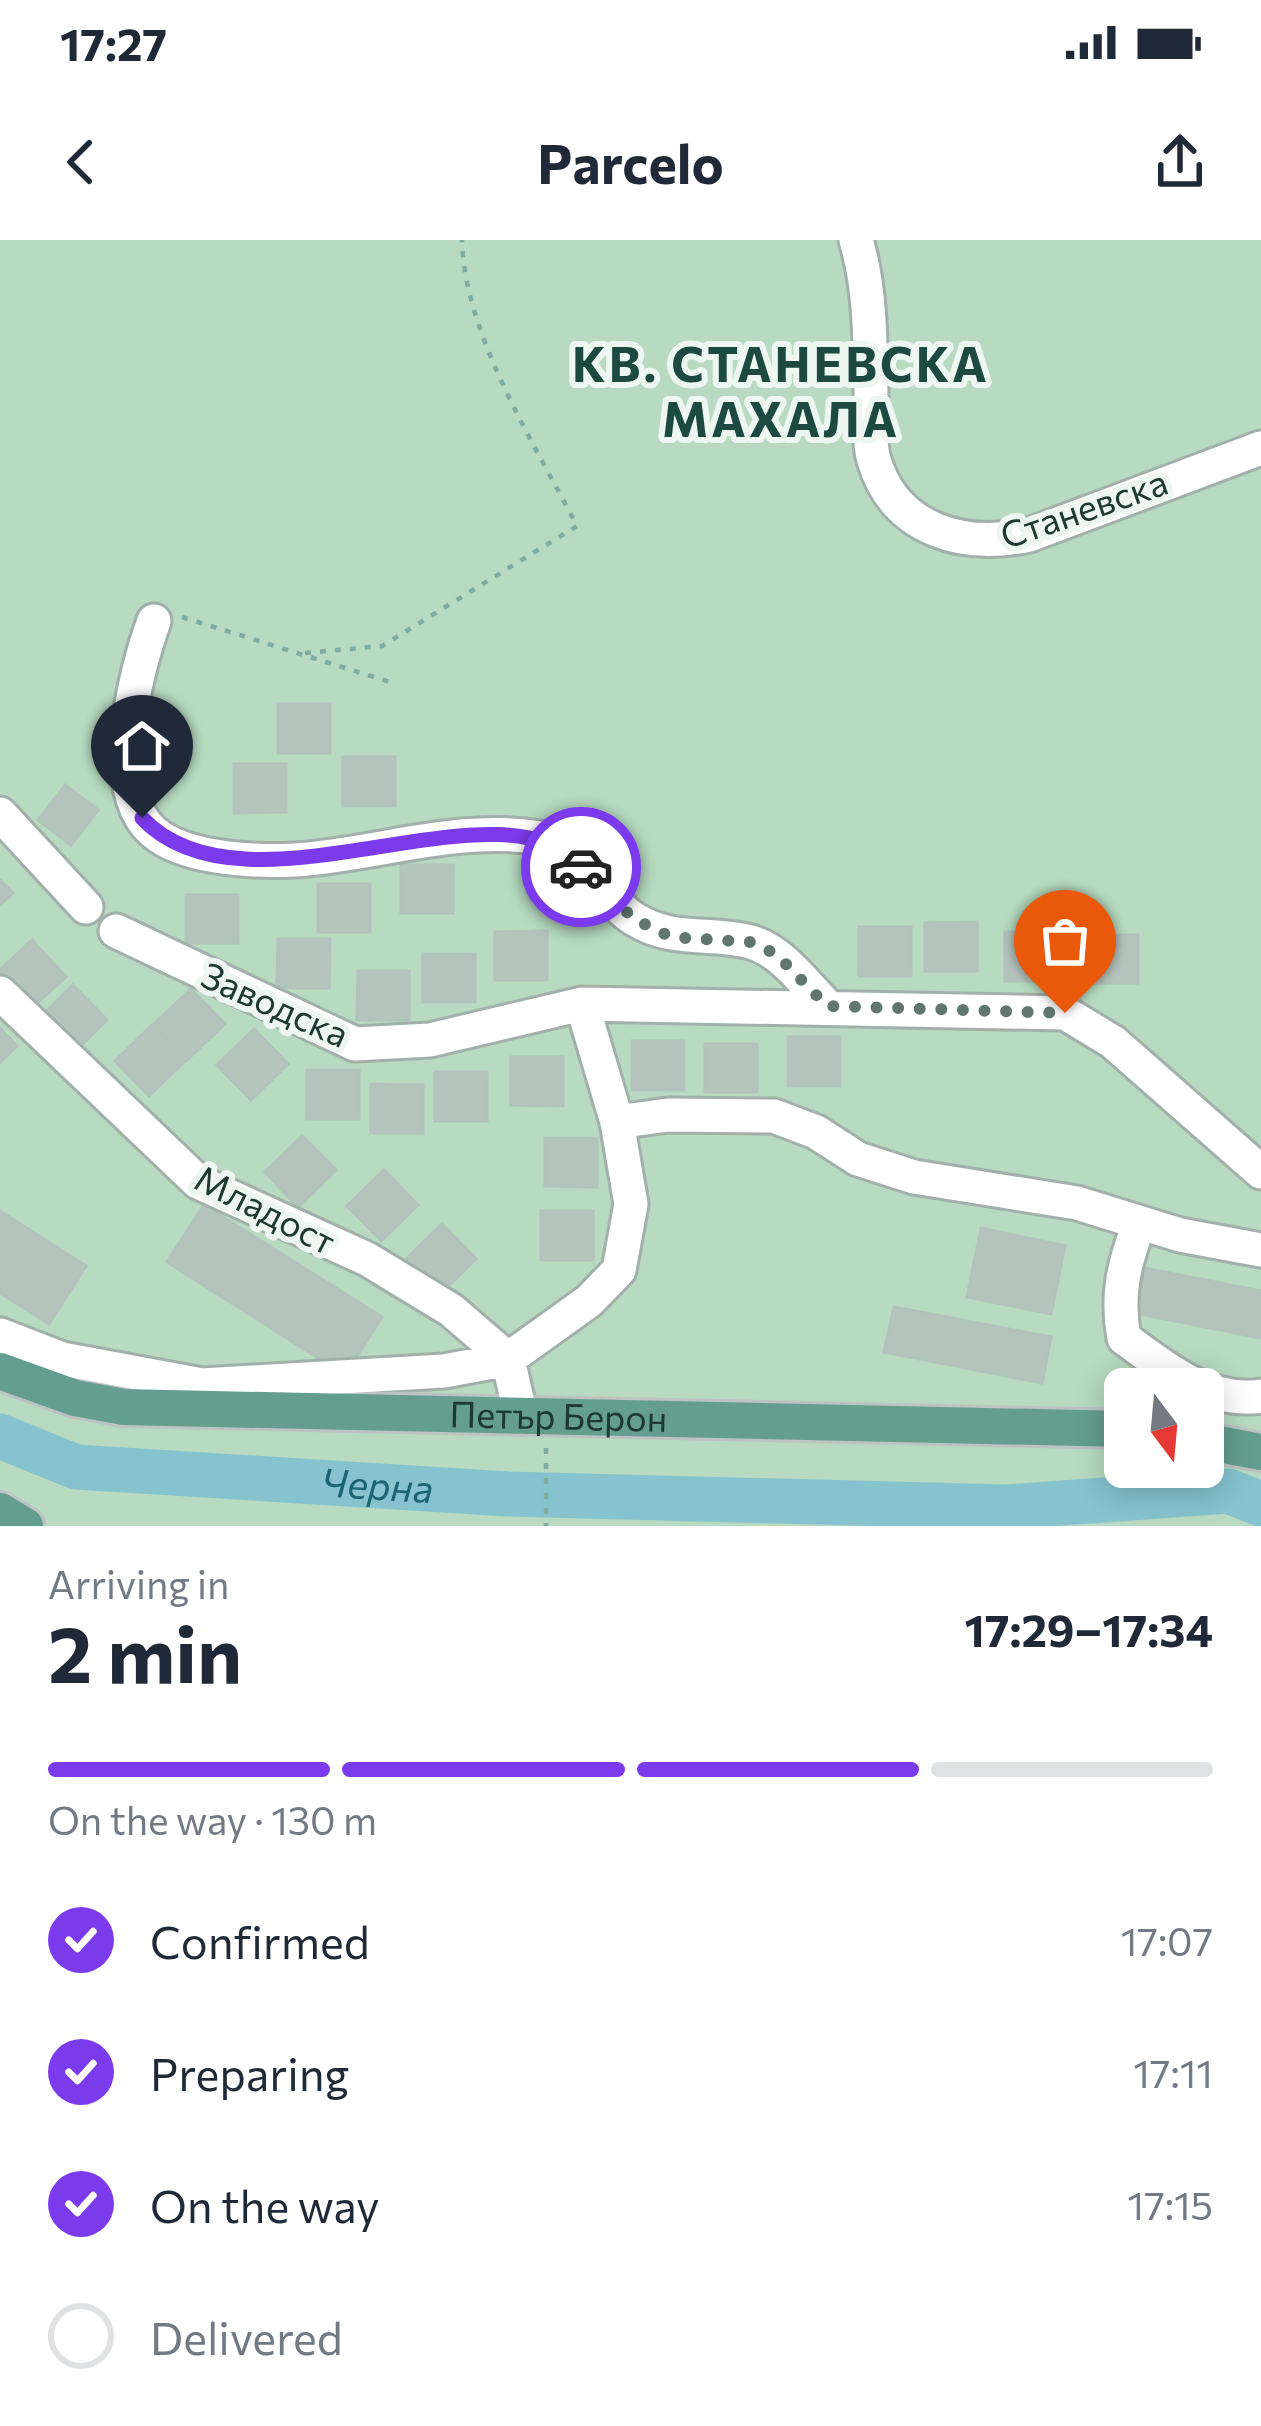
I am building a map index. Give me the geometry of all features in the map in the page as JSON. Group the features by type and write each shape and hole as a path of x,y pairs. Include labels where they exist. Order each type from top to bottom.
{"main road":[{"name":"Петър Берон","path":"0,1371 75,1398 124,1407 1104,1429"},
{"path":"1224,1445 1261,1451"},
{"path":"0,1511 25,1526"}],"street":[{"name":"Станевска","path":"856,240 870,325 873,457 886,488 916,522 951,538 990,543 1029,535 1261,448"},
{"path":"154,621 140,660 126,752 142,818 160,837 198,851 294,860 460,837 544,838 568,851 634,919 671,937 750,942 776,954 827,1006"},
{"path":"0,814 86,908"},
{"name":"Заводска","path":"116,931 355,1044 430,1040 582,1004 1065,1013 1113,1042 1261,1172"},
{"name":"Младост","path":"0,993 198,1182 367,1259 451,1310 508,1359"},
{"path":"0,1335 62,1359 202,1385 444,1371 508,1359 589,1301 619,1270 631,1204 617,1122 582,1004"},
{"path":"617,1122 668,1115 774,1116 816,1132 857,1159 914,1177 1077,1203 1138,1224 1261,1250"},
{"path":"1138,1224 1122,1271 1118,1308 1124,1338 1191,1384 1236,1400 1261,1396"},
{"path":"508,1359 521,1417"}],"path":[{"path":"305,653 382,646 577,526 507,390 463,274 462,240"},
{"path":"154,621 172,614 390,682"},
{"path":"546,1448 546,1526"}],"green space":[{"path":"0,240 1261,240 1261,1526 0,1526"}],"building":[{"path":"278,704 330,704 330,753 278,753"},
{"path":"343,757 395,757 395,806 343,806"},
{"path":"234,764 286,764 286,812 234,813"},
{"path":"65,785 98,810 71,845 38,820"},
{"path":"401,865 453,865 453,913 401,913"},
{"path":"0,880 13,893 0,905"},
{"path":"318,884 370,884 370,932 318,932"},
{"path":"186,895 238,895 238,943 186,943"},
{"path":"977,922 977,971 925,971 925,923"},
{"path":"859,927 911,927 911,976 859,976"},
{"path":"547,931 547,980 495,980 495,932"},
{"path":"1005,932 1057,933 1057,981 1005,981"},
{"path":"1086,935 1138,935 1138,983 1086,983"},
{"path":"278,939 330,939 329,988 277,988"},
{"path":"32,940 66,977 27,1012 0,984 0,970"},
{"path":"423,954 475,954 475,1002 423,1002"},
{"path":"358,971 409,971 409,1020 357,1020"},
{"path":"73,985 107,1020 70,1056 36,1022"},
{"path":"191,989 225,1024 187,1060 153,1025"},
{"path":"152,1025 186,1060 149,1096 115,1061"},
{"path":"0,1028 17,1046 0,1062"},
{"path":"254,1029 288,1064 251,1100 217,1065"},
{"path":"788,1037 840,1037 840,1086 788,1086"},
{"path":"632,1041 684,1041 684,1090 632,1090"},
{"path":"705,1044 757,1044 757,1092 705,1092"},
{"path":"511,1057 563,1057 563,1106 511,1105"},
{"path":"307,1070 359,1070 359,1119 307,1119"},
{"path":"435,1072 487,1072 487,1121 435,1121"},
{"path":"371,1084 423,1085 423,1133 371,1133"},
{"path":"302,1136 336,1170 298,1207 265,1172"},
{"path":"545,1138 597,1138 597,1187 545,1186"},
{"path":"384,1170 418,1205 381,1241 347,1206"},
{"path":"204,1205 382,1317 345,1375 167,1262"},
{"path":"0,1211 86,1266 49,1324 0,1293"},
{"path":"541,1211 593,1211 593,1260 541,1260"},
{"path":"442,1224 476,1259 439,1295 405,1260"},
{"path":"981,1228 1065,1246 1051,1314 967,1297"},
{"path":"1144,1268 1261,1291 1261,1338 1135,1313"},
{"path":"894,1307 1051,1337 1042,1383 884,1352"}],"waterway":[{"name":"Черна","path":"0,1436 76,1467 508,1494 1007,1507 1228,1491 1261,1504"}],"way so far":[{"path":"581,867 634,919 671,937 750,942 776,954 827,1006 1065,1013"}],"district":[{"name":"КВ. СТАНЕВСКА МАХАЛА","path":"781,392"}],"route":[{"path":"142,818 160,837 198,851 258,858 294,860 460,837 544,838 568,851 581,867"}]}
